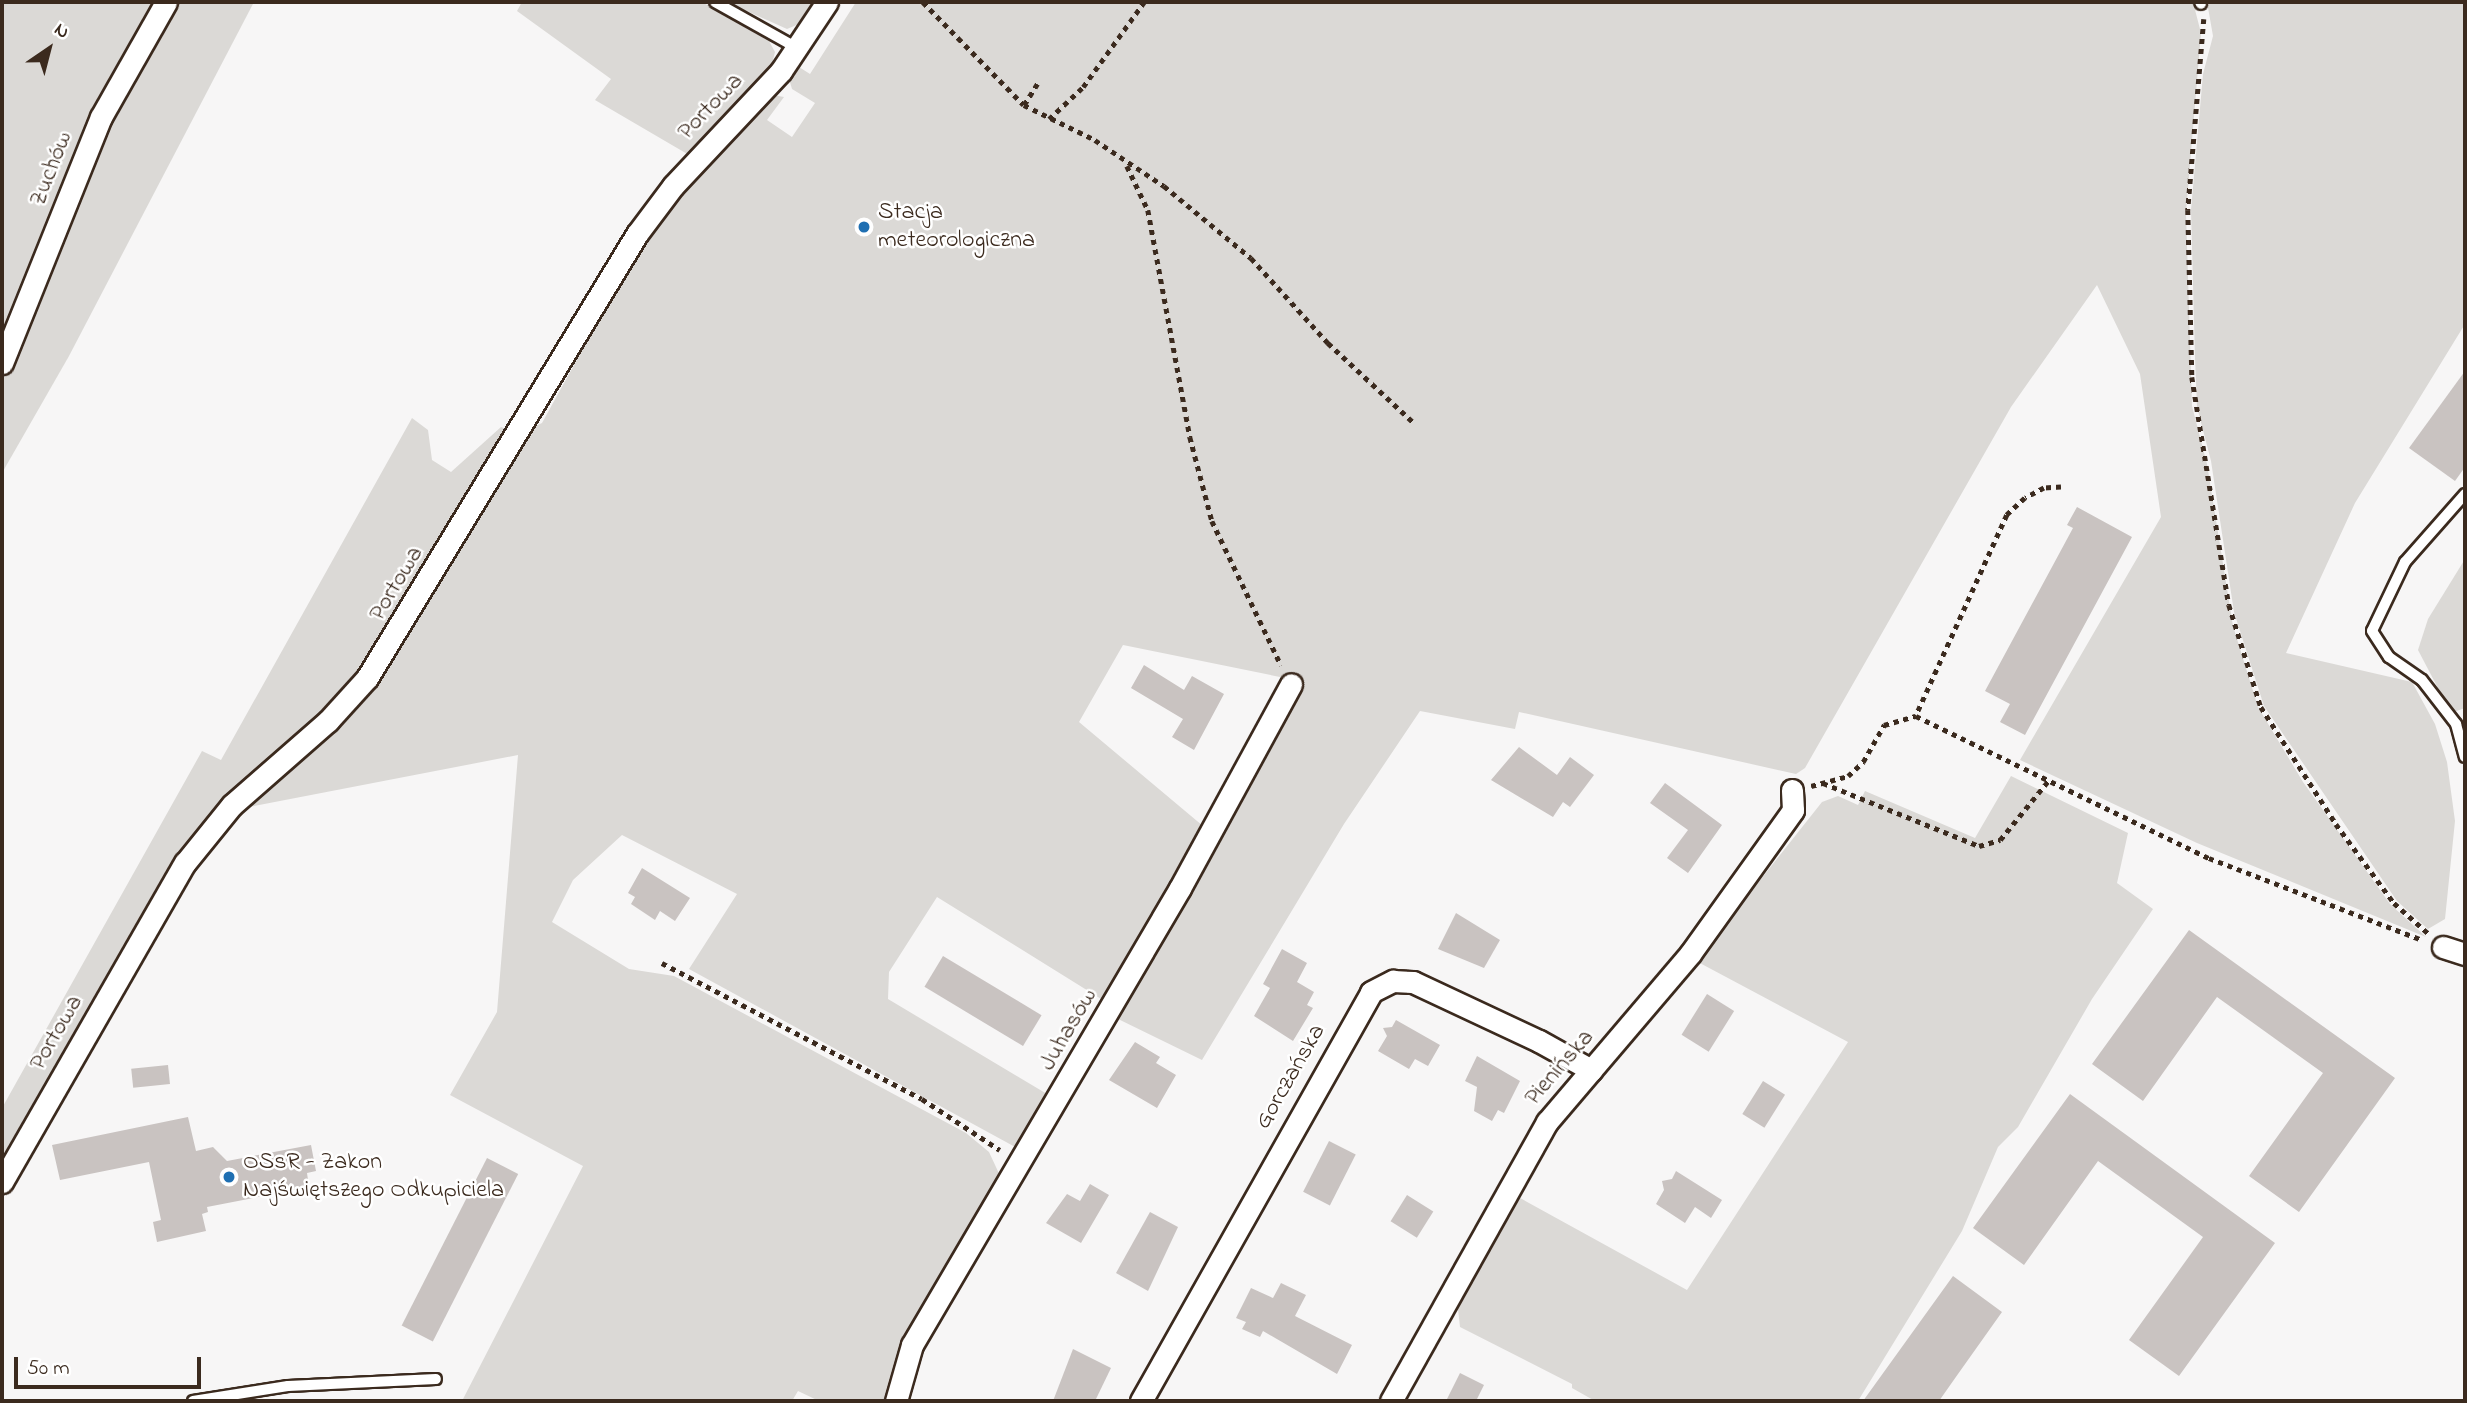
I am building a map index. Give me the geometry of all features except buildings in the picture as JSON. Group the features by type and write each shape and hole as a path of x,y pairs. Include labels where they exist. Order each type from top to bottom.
{"street":[{"name":"Zuchów","path":"2,363 101,117 166,2"},
{"name":"Portowa","path":"2,1182 208,830 328,720 367,678 638,234 673,186 760,96 797,48 827,2"},
{"name":"Juhasów","path":"896,1401 912,1345 1021,1164 1180,888 1291,684"},
{"name":"Pienińska","path":"1391,1401 1510,1180 1547,1122 1690,954 1793,810 1792,790"},
{"path":"2443,947 2465,954"},
{"name":"Gorczańska","path":"1141,1401 1364,1002 1383,984 1413,982 1591,1070"}],"lane":[{"path":"715,2 797,48"},
{"path":"2465,494 2405,562 2372,631 2389,657 2422,680 2456,724 2465,757"},
{"path":"193,1401 288,1386 436,1379"}],"path":[{"path":"923,2 1024,105 1095,140 1127,165 1164,186 1251,258 1328,343 1413,422"},
{"path":"1049,119 1083,87 1144,2"},
{"path":"2201,3 2205,38 2198,72 2188,210 2192,377 2229,605 2261,708 2307,781 2394,903 2443,947"},
{"path":"1024,105 1037,84"},
{"path":"1127,165 1148,210 1190,437 1212,521 1291,684"},
{"path":"1916,716 2007,515 2025,498 2043,488 2061,487"},
{"path":"1792,790 1823,783 1856,770 1884,725 1916,716 2208,858 2443,947"},
{"path":"1823,783 1979,846 2000,840 2050,779"},
{"path":"662,963 922,1099 1021,1164"}],"shaded area":[{"path":"2,2 158,2 123,56 95,115 2,351"},
{"path":"173,2 254,2 69,356 2,473 2,377 107,120"},
{"path":"522,2 702,2 769,41 775,52 771,68 689,155 595,100 611,79 517,11"},
{"path":"727,2 814,2 799,24 787,29"},
{"path":"856,2 2193,2 2201,33 2186,212 2192,406 2207,464 2233,626 2258,707 2303,782 2390,904 2426,937 2197,843 2020,760 2161,517 2140,374 2097,285 2011,407 1805,768 1796,774 1519,712 1515,729 1420,711 1344,824 1202,1060 1116,1018 1302,686 1288,675 1285,678 1123,645 1079,722 1203,826 1106,1002 937,897 889,972 888,999 1052,1097 1017,1148 689,969 737,894 622,835 573,880 552,922 629,969 674,976 966,1133 989,1152 1002,1180 889,1401 819,1401 798,1391 792,1401 462,1401 583,1166 450,1095 497,1012 518,755 239,809 371,685 400,648 531,428 542,423 644,238 680,191 773,95 784,97 767,120 792,137 815,103 792,89 789,79 799,67 810,74"},
{"path":"2207,2 2465,2 2465,324 2355,503 2286,653 2412,682 2435,724 2447,762 2455,821 2445,919 2428,929 2397,901 2264,706 2234,612 2211,461 2197,407 2191,210 2203,74 2213,36"},
{"path":"412,418 428,430 432,460 451,472 501,427 511,431 359,674 321,716 232,793 2,1166 2,1108 202,751 221,760"},
{"path":"2465,559 2465,708 2451,713 2418,650 2428,619"},
{"path":"2011,776 2128,833 2117,883 2153,909 2092,999 2018,1127 1998,1147 1962,1231 1858,1401 1595,1401 1572,1388 1572,1384 1460,1327 1457,1300 1511,1193 1687,1290 1848,1042 1696,961 1822,802 1838,796 1858,805 1865,791 1975,838"}],"place":[{"name":"Stacja meteorologiczna","path":"864,227"},
{"name":"OSsR - Zakon Najświętszego Odkupiciela","path":"229,1177"}]}
